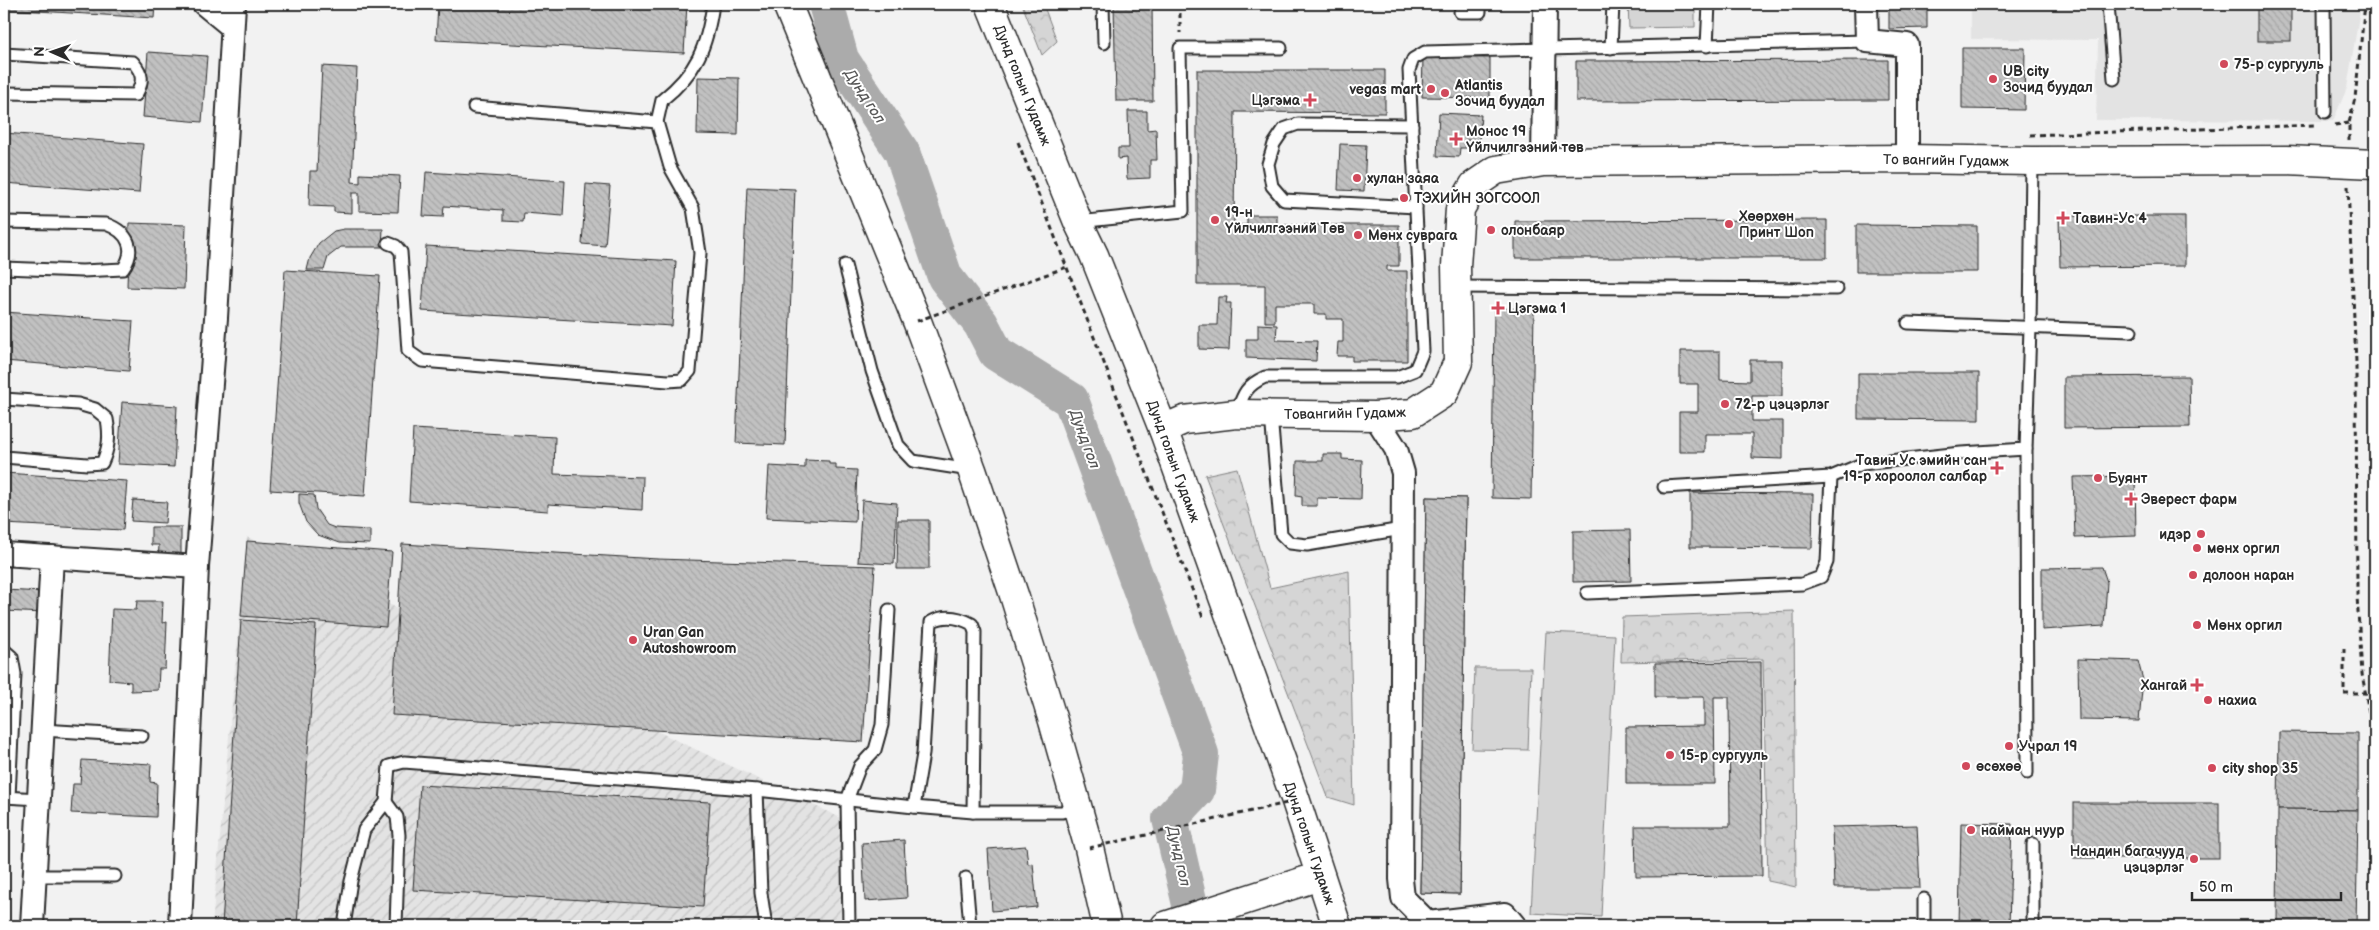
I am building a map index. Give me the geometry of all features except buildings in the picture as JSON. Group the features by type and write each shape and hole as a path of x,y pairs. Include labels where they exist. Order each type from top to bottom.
{"street":[{"path":"204,4 232,27"},
{"path":"180,926 197,567 216,318 234,4"},
{"path":"787,4 917,321 972,470 1014,595 1053,721 1089,848 1107,926"},
{"name":"Дунд голын Гудамж","path":"990,4 1078,222 1094,255 1163,430 1281,801 1309,880 1337,926"},
{"path":"1543,162 1545,4"},
{"path":"1866,4 1866,41 1907,45 1907,158"},
{"name":"То вангийн Гудамж","path":"1543,162 1907,158 2029,148 2375,164"},
{"name":"Товангийн Гудамж","path":"1163,430 1184,420 1236,414 1375,416 1413,412 1444,393 1458,362 1456,288 1460,209 1474,185 1496,170 1543,162"},
{"path":"1375,416 1396,449 1403,473 1404,665 1401,879 1403,898 1429,925 1505,914 1515,926"},
{"path":"4,554 197,567"},
{"path":"32,926 52,557"},
{"path":"1165,926 1309,880"}],"lane":[{"path":"388,244 396,246 401,252 408,351 422,361 668,381 682,380 690,371 693,358 700,253 693,208 670,167 657,122 662,100 677,88 689,74 705,47 713,4"},
{"path":"1103,4 1104,42"},
{"path":"1460,12 1480,12 1480,4"},
{"path":"1611,48 1613,4"},
{"path":"1707,46 1709,4"},
{"path":"2108,4 2114,79"},
{"path":"2324,4 2325,112"},
{"path":"1236,414 1243,395 1251,384 1265,377 1397,377 1415,370 1423,351 1410,70 1414,59 1425,52 1866,41"},
{"path":"1078,222 1183,211 1180,48 1281,48"},
{"path":"4,54 133,62 142,76 142,81 136,95 4,93"},
{"path":"474,107 657,122"},
{"path":"1412,125 1298,124 1284,129 1274,144 1268,164 1272,186 1284,200 1416,207"},
{"path":"2027,773 2026,449 2030,328 2029,148"},
{"path":"4,222 106,224 119,228 128,238 129,246 129,261 123,270 82,271 4,268"},
{"path":"845,265 872,371 898,445 913,461 972,470"},
{"path":"1456,288 1837,289"},
{"path":"1908,323 2131,331"},
{"path":"4,399 78,404 95,409 107,419 110,435 107,451 102,463 87,464 4,457"},
{"path":"1271,414 1281,534 1290,543 1307,544 1402,529"},
{"path":"1664,487 1831,477 1862,464 1961,453 2026,449"},
{"path":"1587,593 1802,584 1821,576 1827,562 1831,477"},
{"path":"849,926 847,800 860,766 875,750 882,725 889,610"},
{"path":"914,807 923,754 931,622 938,618 949,617 963,619 972,624 974,632 972,812"},
{"path":"4,650 12,657 15,674 7,797 38,799"},
{"path":"42,730 142,736"},
{"path":"344,926 351,881 364,830 386,802 389,766 404,762 756,790 972,812 1062,812 1076,806"},
{"path":"756,790 761,893 766,926"},
{"path":"386,802 397,817 399,835 396,926"},
{"path":"2033,844 2033,926"},
{"path":"35,876 114,876"},
{"path":"966,878 970,926"},
{"path":"1924,899 1924,926"}],"path":[{"path":"1180,4 1180,48"},
{"path":"2365,4 2355,98 2349,123 2347,188 2356,362 2357,596 2362,674 2374,740 2374,926"},
{"path":"2029,148 2349,123"},
{"path":"1017,140 1205,621"},
{"path":"917,321 1067,267"},
{"path":"2344,648 2344,694 2375,693"},
{"path":"1089,848 1281,801"}],"shaded area":[{"name":"75-р сургууль","path":"1971,4 2361,4 2347,88 2333,121 2096,120 2098,40 1971,39"},
{"path":"247,537 845,820 840,926 212,926"}],"green space":[{"path":"1022,4 1043,4 1057,41 1042,55"},
{"path":"1628,4 1695,4 1695,27 1629,28"},
{"path":"1237,468 1270,588 1349,571 1354,805 1328,797 1205,475"},
{"path":"1794,611 1796,887 1768,881 1763,659 1621,662 1622,617"},
{"path":"1546,632 1615,635 1601,917 1531,913"},
{"path":"1475,668 1531,668 1528,750 1472,749"}],"waterway":[{"name":"Дунд гол","path":"826,4 841,59 902,152 945,277 981,324 996,353 1071,400 1201,754 1197,790 1170,819 1195,926"}],"place":[{"name":"75-р сургууль","path":"2224,64"},
{"name":"UB city Зочид буудал","path":"1993,79"},
{"name":"vegas mart","path":"1431,89"},
{"name":"Atlantis Зочид буудал","path":"1445,93"},
{"name":"Цэгэма","path":"1310,100"},
{"name":"Монос 19 Үйлчилгээний төв","path":"1456,139"},
{"name":"хулан заяа","path":"1357,178"},
{"name":"ТЭХИЙН ЗОГСООЛ","path":"1404,198"},
{"name":"Тавин-Ус 4","path":"2063,218"},
{"name":"19-н Үйлчилгээний Төв","path":"1215,220"},
{"name":"Хөөрхөн Принт Шоп","path":"1729,224"},
{"name":"олонбаяр","path":"1491,230"},
{"name":"Мөнх суврага","path":"1358,235"},
{"name":"Цэгэма 1","path":"1498,308"},
{"name":"72-р цэцэрлэг","path":"1725,404"},
{"name":"Тавин Ус эмийн сан 19-р хороолол салбар","path":"1997,468"},
{"name":"Буянт","path":"2098,478"},
{"name":"Эверест фарм","path":"2131,499"},
{"name":"идэр","path":"2201,534"},
{"name":"мөнх оргил","path":"2197,548"},
{"name":"долоон наран","path":"2193,575"},
{"name":"Мөнх оргил","path":"2197,625"},
{"name":"Uran Gan Autoshowroom","path":"633,640"},
{"name":"Хангай","path":"2197,685"},
{"name":"нахиа","path":"2208,700"},
{"name":"Учрал 19","path":"2009,746"},
{"name":"15-р сургууль","path":"1670,755"},
{"name":"өсөхөө","path":"1966,766"},
{"name":"city shop 35","path":"2212,768"},
{"name":"найман нуур","path":"1971,830"},
{"name":"Нандин багачууд цэцэрлэг","path":"2194,859"}]}
